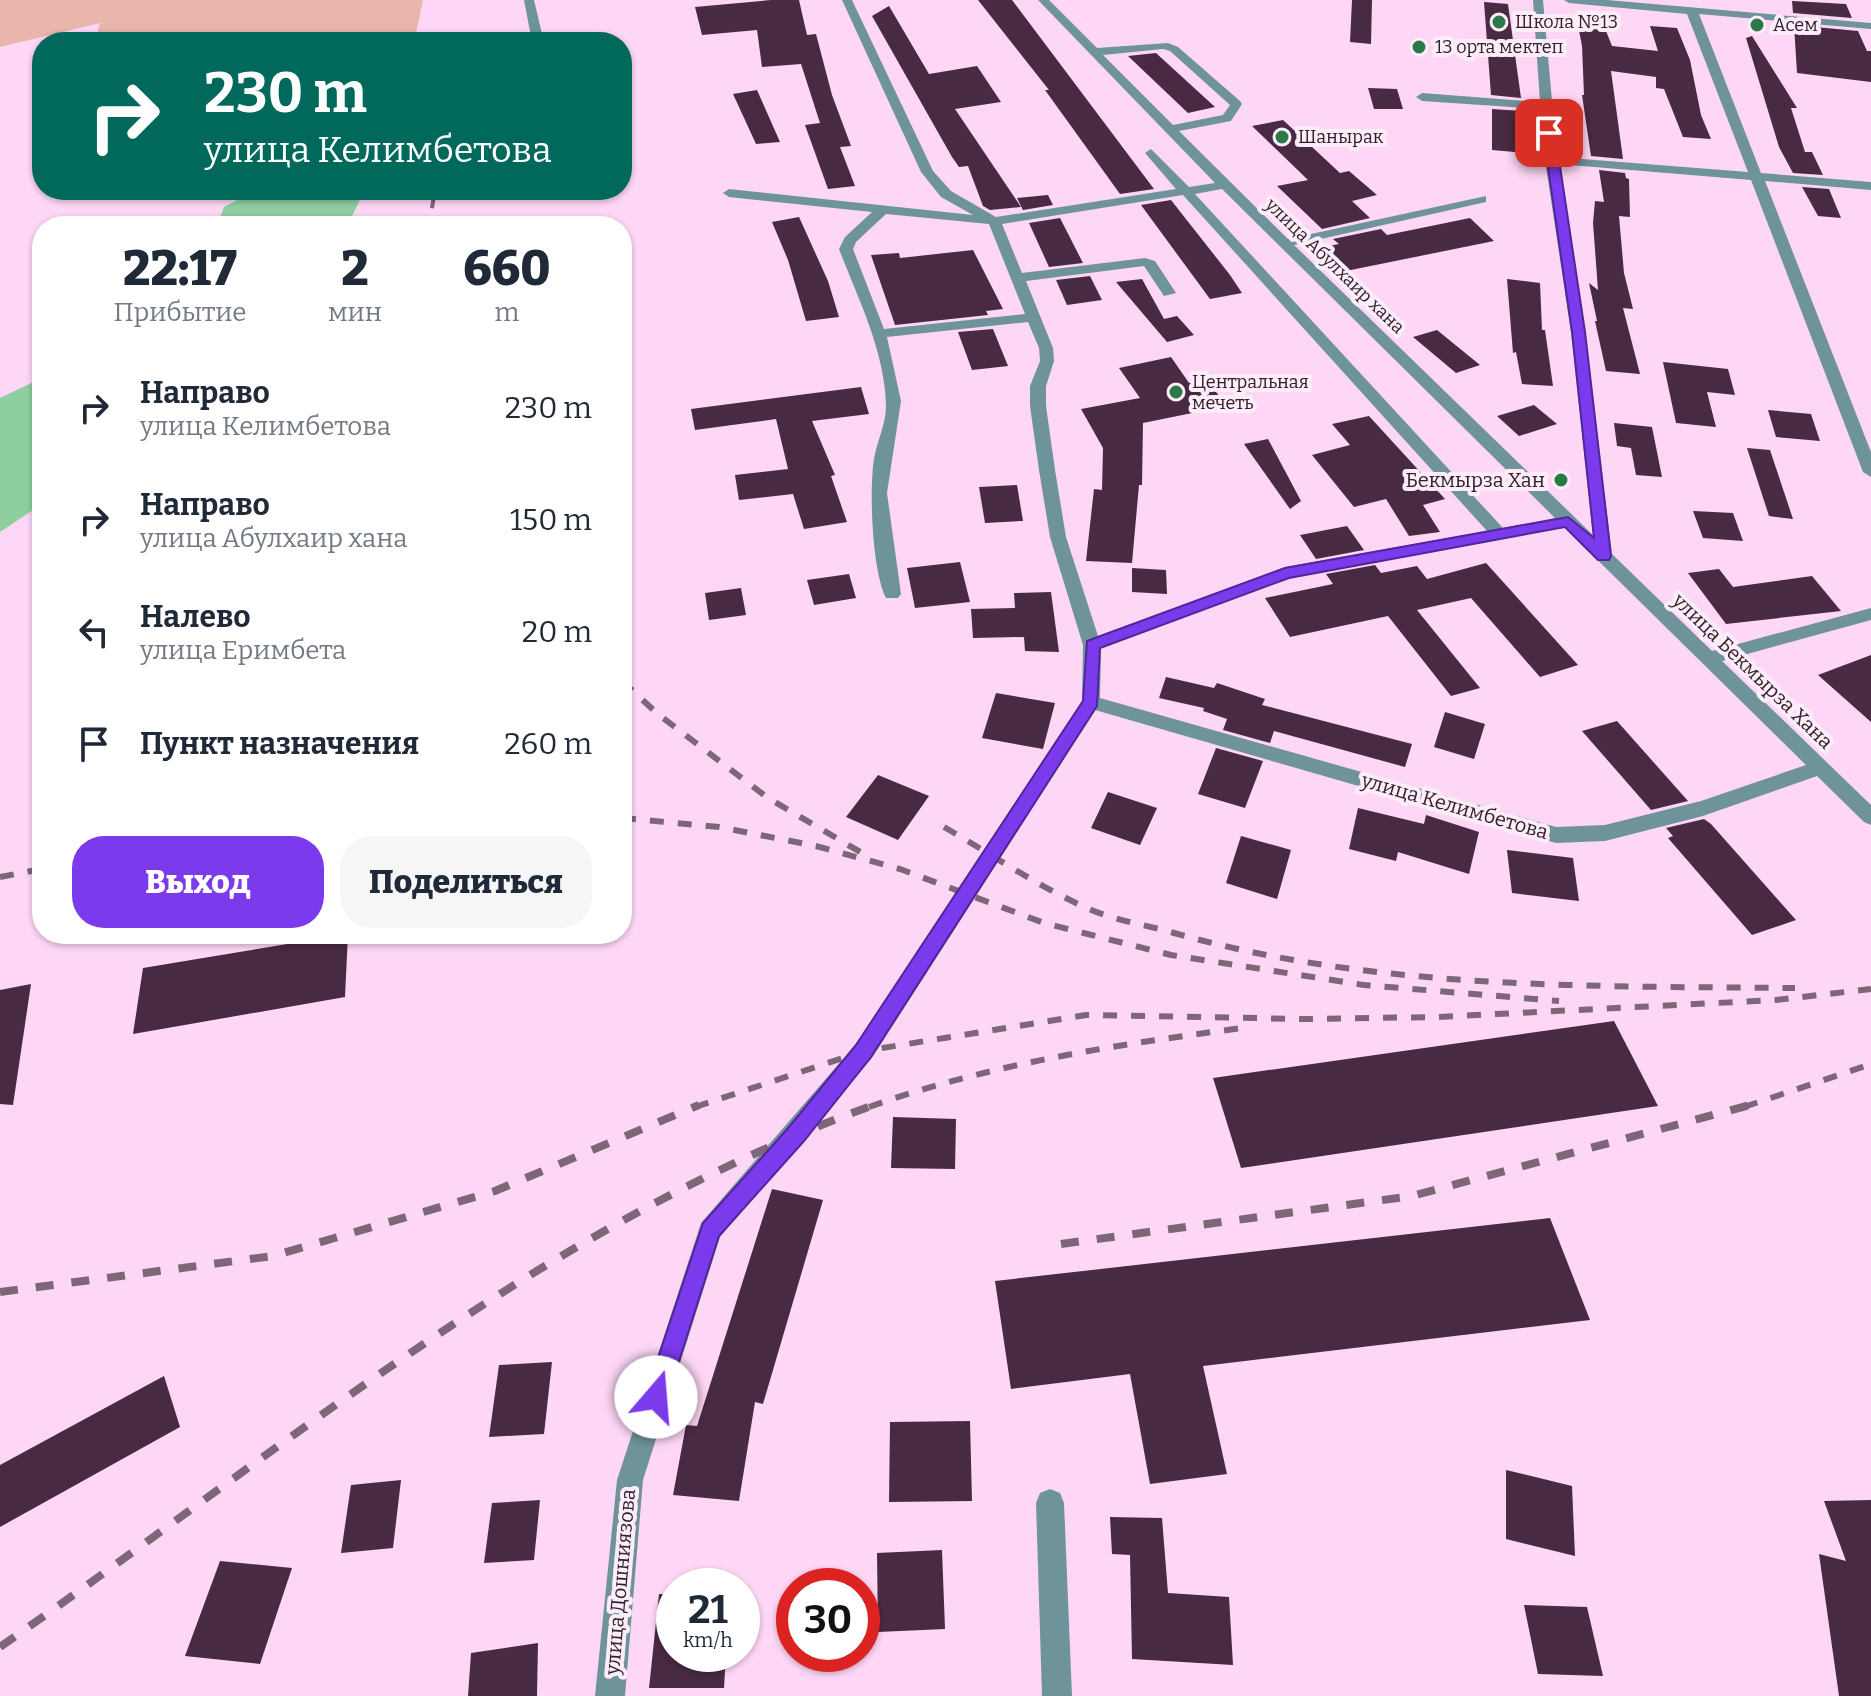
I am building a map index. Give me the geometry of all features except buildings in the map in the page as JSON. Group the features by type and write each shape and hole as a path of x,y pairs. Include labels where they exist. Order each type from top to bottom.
{"street":[{"path":"529,0 536,32"},
{"path":"847,0 927,172 946,194 994,221 1046,348 1047,361 1038,386 1038,406 1058,537 1092,645 1091,702"},
{"name":"улица Абулхаир хана","path":"1043,0 1225,185 1604,556"},
{"path":"1538,0 1551,160 1578,332 1604,556"},
{"path":"1569,0 1871,26"},
{"path":"1692,11 1871,472"},
{"path":"1095,52 1164,45 1174,49 1236,104 1227,118 1173,129"},
{"path":"1422,97 1547,106"},
{"path":"1151,153 1294,323 1500,535"},
{"path":"1551,160 1871,186"},
{"path":"729,193 994,221 1225,185"},
{"path":"1286,243 1481,199"},
{"path":"882,210 850,240 846,249 877,334 894,403 893,420 881,461 881,523 892,594"},
{"path":"1018,278 1145,262 1150,264 1169,293"},
{"path":"877,334 1034,317"},
{"path":"1092,645 1285,573 1568,521"},
{"name":"улица Бекмырза Хана","path":"1604,556 1871,817"},
{"path":"1709,658 1871,614"},
{"name":"улица Келимбетова","path":"1091,702 1556,835 1605,833 1689,812 1820,768"},
{"name":"улица Дошниязова","path":"610,1696 630,1480 710,1231 864,1051 1091,702"},
{"path":"1050,1503 1057,1696"}],"shaded area":[{"path":"0,0 423,0 416,32 97,32 100,23 62,32 32,32 32,39 0,47"},
{"path":"237,200 360,200 352,216 221,216 224,207"},
{"path":"32,383 32,511 0,532 0,398"}],"railway":[{"path":"431,216 433,200"},
{"path":"632,690 659,715 768,798 862,853"},
{"path":"632,819 719,827 816,846 900,869 1044,923 1171,955 1364,985 1559,1001"},
{"path":"944,827 1050,890 1097,912 1250,952 1404,975 1482,981 1639,987 1795,988"},
{"path":"0,877 32,871"},
{"path":"695,1107 864,1051 1086,1015 1305,1019 1437,1017 1776,1000 1871,989"},
{"path":"869,1107 963,1078 1057,1057 1250,1027"},
{"path":"1750,1105 1871,1064"},
{"path":"0,1292 273,1256 495,1191 699,1105"},
{"path":"869,1107 874,1105"},
{"path":"1061,1244 1412,1196 1750,1105"},
{"path":"1744,1107 1750,1105"},
{"path":"0,1647 314,1420 528,1276 639,1211 754,1154 869,1107"}],"place":[{"name":"Школа №13","path":"1499,22"},
{"name":"Асем","path":"1757,25"},
{"name":"13 орта мектеп","path":"1419,47"},
{"name":"Шанырак","path":"1282,137"},
{"name":"Центральная мечеть","path":"1176,392"},
{"name":"Бекмырза Хан","path":"1561,480"}],"route":[{"path":"656,1397 710,1231 864,1051 1091,702 1092,645 1182,614 1285,573 1568,521 1604,556 1578,332 1549,133"}]}
